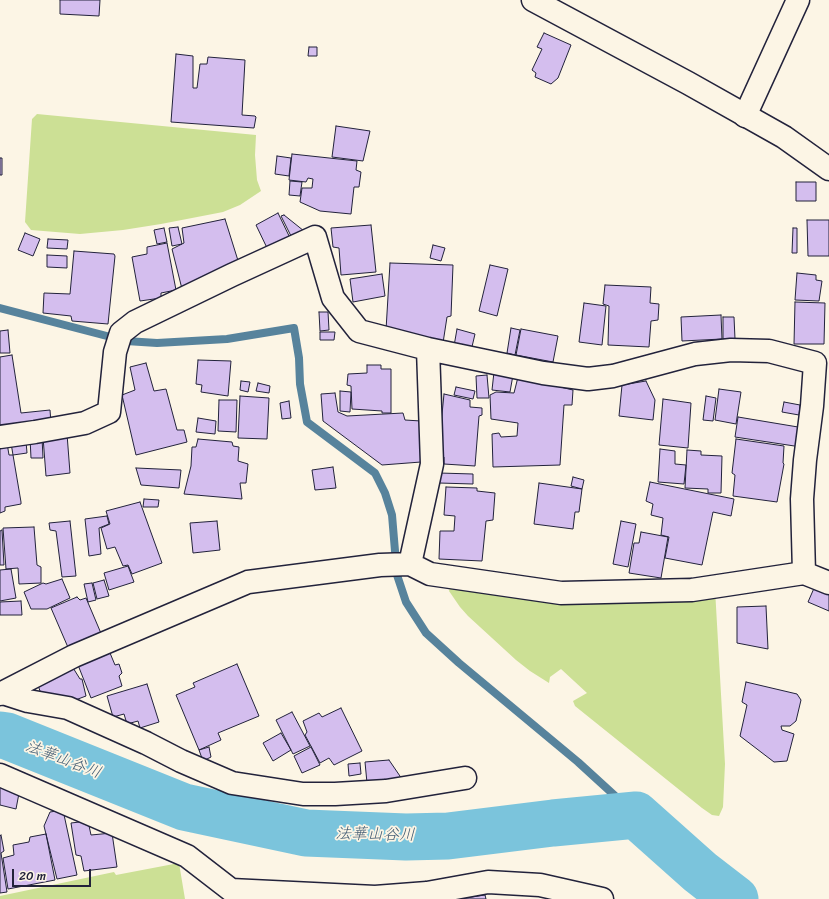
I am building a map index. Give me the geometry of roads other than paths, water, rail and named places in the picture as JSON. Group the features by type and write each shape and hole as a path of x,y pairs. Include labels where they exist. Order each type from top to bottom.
{"street":[{"path":"533,0 784,137 829,169"},
{"path":"745,116 798,0"},
{"path":"0,437 85,423 109,412 115,352 121,333 135,322 314,237 333,298 359,331 428,348 543,373 588,379 620,375 695,354 731,350 769,351 815,363 802,499 804,573"},
{"path":"410,564 432,464 428,348"},
{"path":"1,694 74,656 248,582 380,565 410,564 430,574 561,593 692,590 804,573 829,583"},
{"path":"1,694 28,701 68,708 140,740 181,761 232,782 304,794 335,794 386,791 466,778"},
{"path":"0,775 187,856 222,894 376,897 427,896 488,882 541,892 602,899"}],"waterway":[{"path":"0,308 126,341 157,343 227,339 294,328 299,358 300,384 307,422 375,473 385,493 392,515 397,575 406,602 426,633 459,663 578,762 636,815"},
{"name":"法華山谷川","path":"0,735 7,736 184,807 306,833 406,837 448,836 553,823 636,815 700,872 735,899"}]}
